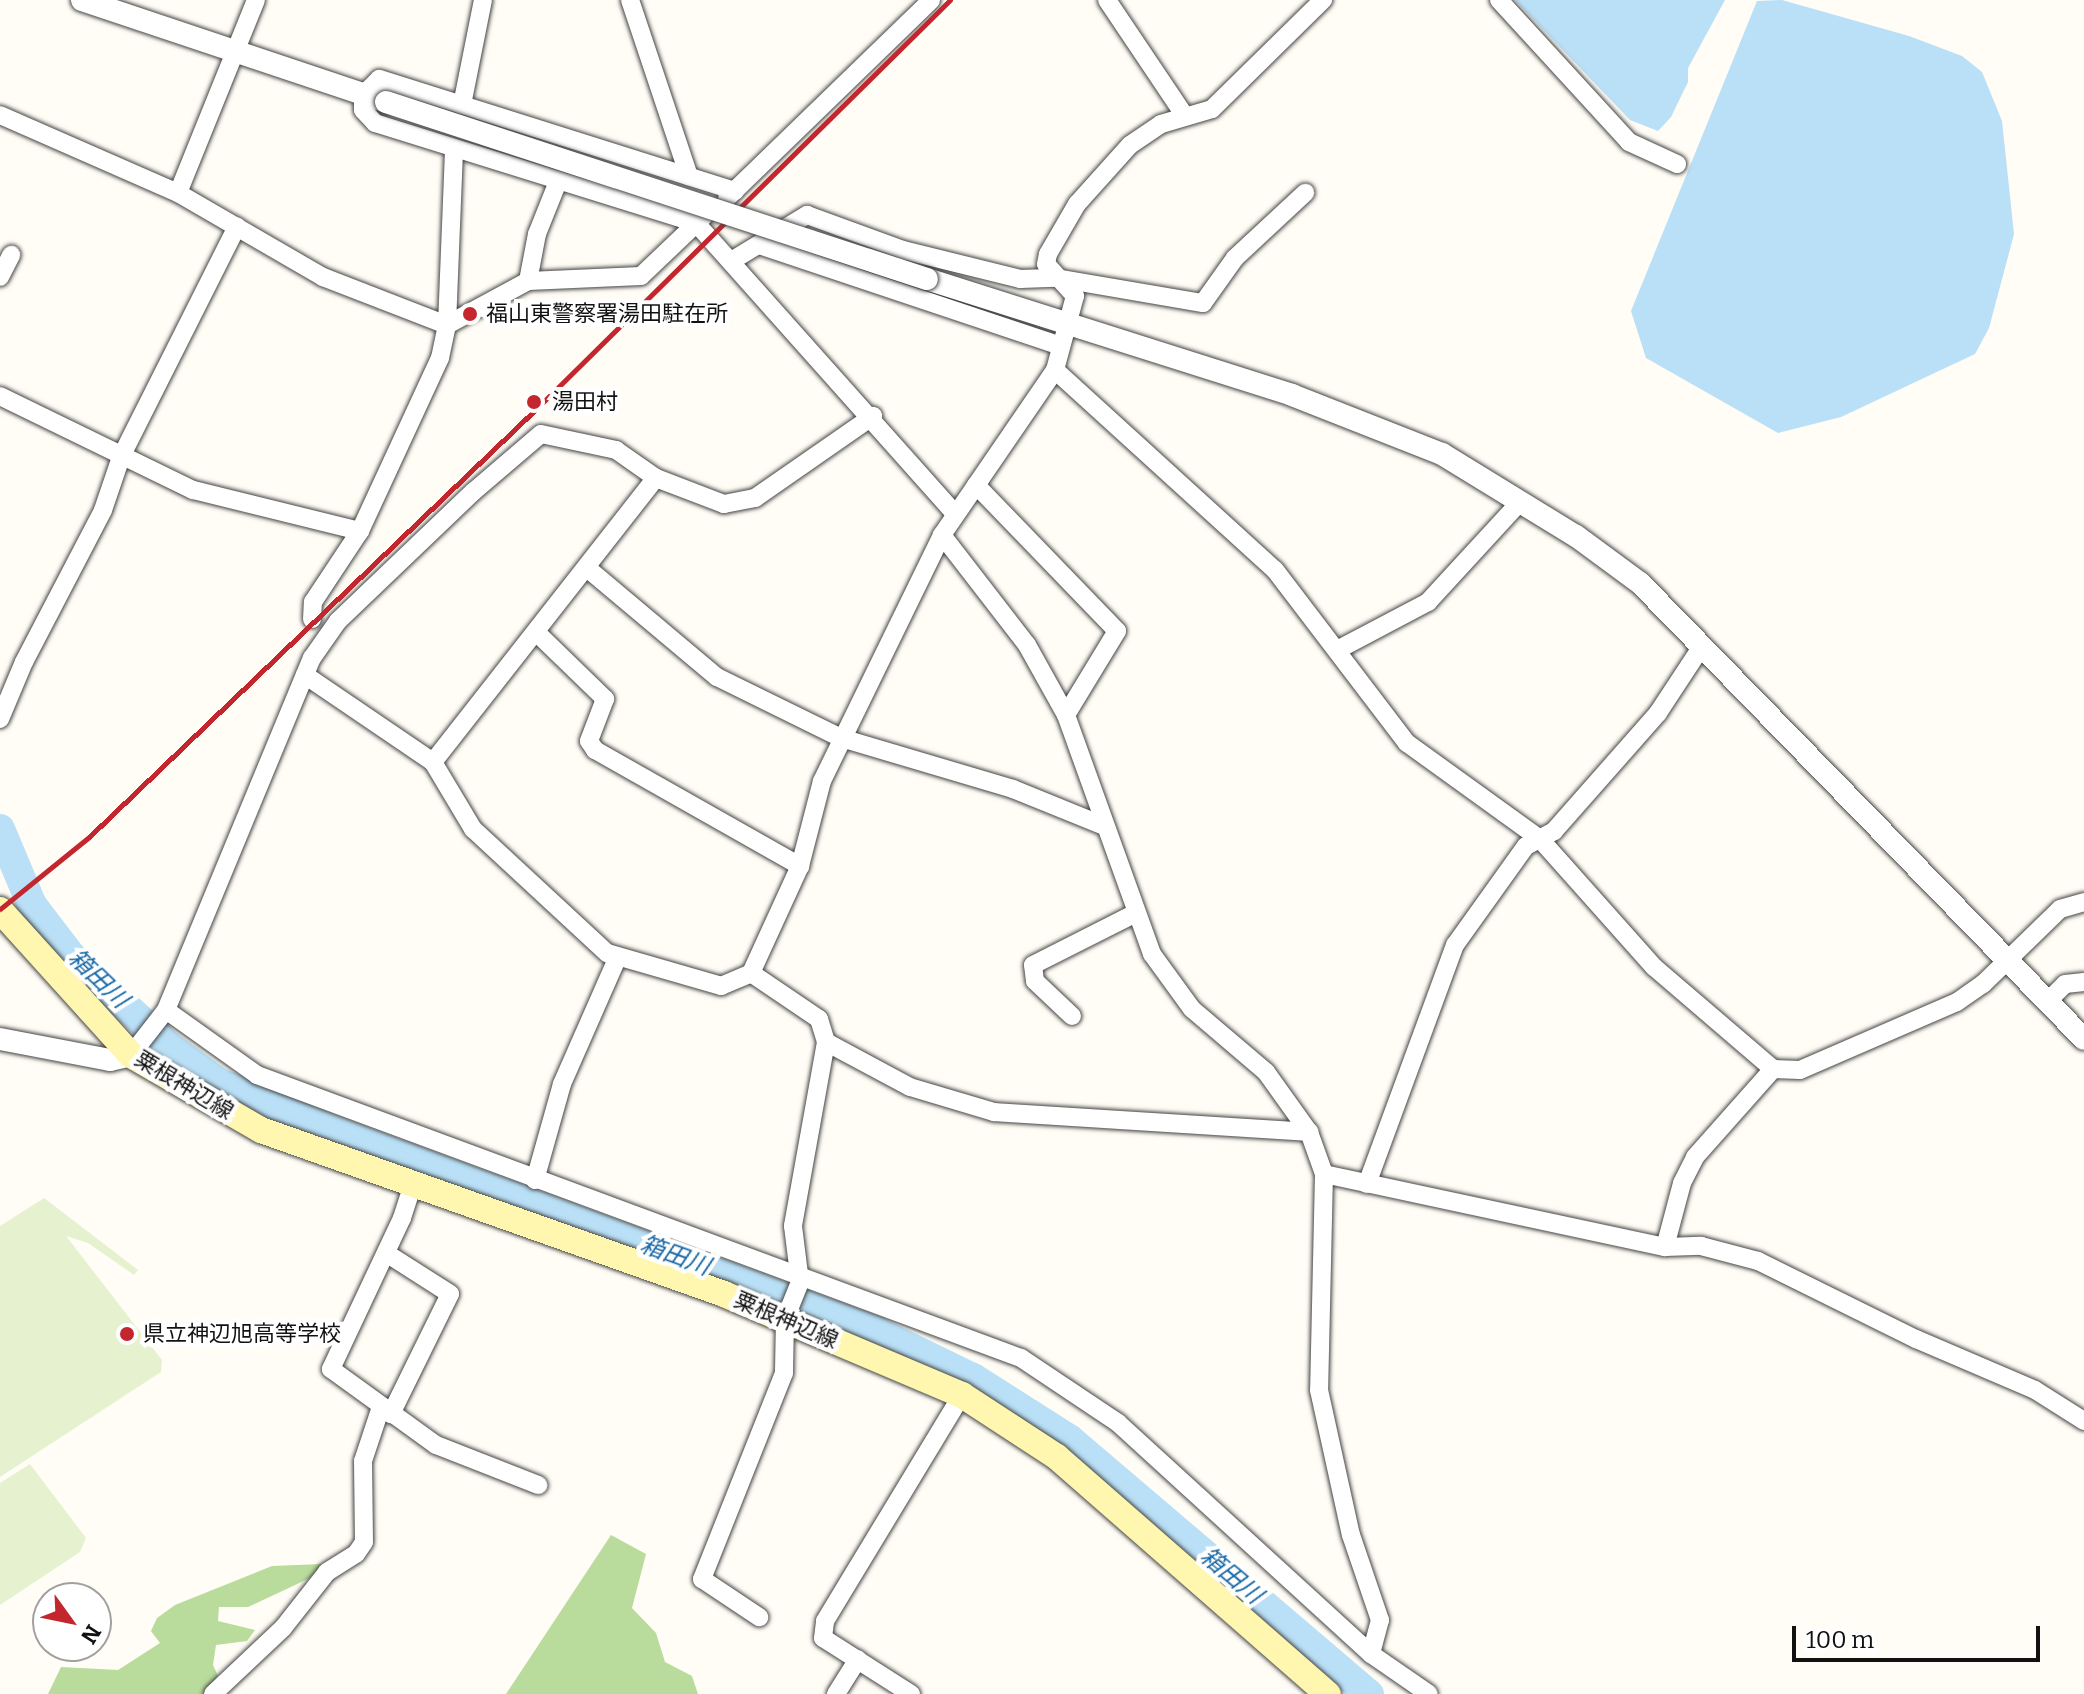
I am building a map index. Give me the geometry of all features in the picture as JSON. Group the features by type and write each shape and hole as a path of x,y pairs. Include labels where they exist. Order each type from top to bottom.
{"main road":[{"name":"粟根神辺線","path":"0,910 134,1053 261,1130 786,1316 962,1395 1057,1457 1328,1694"}],"street":[{"path":"82,0 234,53 927,279 1064,335"},
{"path":"178,193 256,0"},
{"path":"462,105 483,0"},
{"path":"630,0 689,176"},
{"path":"0,115 178,193 323,277 447,325 528,281 641,276 696,223 735,191 931,0"},
{"path":"1107,0 1185,116"},
{"path":"305,675 433,762 473,829 617,959 721,986 751,973 800,866 822,781 942,535 1055,370 1075,296 1046,264 1048,254 1077,204 1130,145 1185,116 1212,109 1228,97 1323,0"},
{"path":"1499,0 1629,142 1677,164"},
{"path":"735,191 379,79 363,95 363,110 375,123 557,184 696,223 873,416 955,514"},
{"path":"312,619 313,602 360,531 440,358 447,325 454,151"},
{"path":"528,281 537,234 557,184"},
{"path":"733,260 807,215 917,254 1020,279 1056,278 1203,303 1235,258 1305,193"},
{"path":"0,719 24,662 103,510 121,457 237,226"},
{"path":"759,245 1064,335 1292,395 1442,454 1640,583 2084,1039"},
{"path":"0,277 11,255"},
{"path":"1055,370 1254,549 1339,649 1407,743 1540,839 1654,967 1773,1069 1800,1070 1957,1002 1983,984 2060,909 2084,902"},
{"path":"0,396 193,490 360,531"},
{"path":"0,1039 110,1060 134,1053 164,1013 305,675 338,621 541,434 616,450 656,478 724,504 755,498 873,416"},
{"path":"433,762 656,478"},
{"path":"976,485 1117,631 1066,715"},
{"path":"1339,649 1428,602 1520,502"},
{"path":"942,535 1027,645 1066,715 1152,954 1192,1009 1266,1072 1309,1132 1324,1174 1319,1390 1351,1535 1380,1620 1371,1654"},
{"path":"587,568 717,677 841,738 1013,789 1104,826"},
{"path":"537,633 605,699 589,741 595,750 800,866"},
{"path":"1367,1184 1408,1061 1455,945 1526,846 1554,831 1658,713 1702,646"},
{"path":"1072,1016 1035,981 1033,965 1136,913"},
{"path":"535,1180 562,1084 617,959"},
{"path":"751,973 819,1019 826,1042 793,1226 798,1276 786,1316 784,1373 702,1579 759,1617"},
{"path":"2047,1002 2065,984 2084,982"},
{"path":"164,1013 257,1075 1021,1358 1118,1423 1371,1654 1429,1694"},
{"path":"826,1042 910,1087 994,1112 1309,1132"},
{"path":"1665,1247 1682,1183 1695,1157 1773,1069"},
{"path":"1324,1174 1665,1247 1701,1246 1758,1261 1916,1339 2035,1390 2084,1421"},
{"path":"413,1184 386,1253 331,1369 436,1445 538,1485"},
{"path":"213,1694 283,1628 327,1572 356,1554 364,1542 363,1461 386,1410 450,1294 386,1253"},
{"path":"911,1694 823,1638 825,1621 962,1395"},
{"path":"836,1694 858,1659"}],"green space":[{"path":"44,1198 138,1270 134,1275 88,1243 66,1236 162,1360 161,1372 0,1477 0,1226"},
{"path":"30,1464 86,1538 80,1552 0,1605 0,1483"},
{"path":"611,1535 646,1554 632,1608 656,1633 665,1662 692,1676 698,1694 506,1694"},
{"path":"322,1564 310,1578 248,1607 219,1607 218,1621 255,1630 247,1641 216,1645 213,1665 218,1676 208,1694 48,1694 61,1667 118,1670 160,1643 151,1631 157,1618 175,1605 272,1566"}],"water":[{"path":"1515,0 1725,0 1688,68 1688,82 1671,117 1658,131 1630,120"},
{"path":"1782,0 1909,36 1962,56 1982,72 2002,121 2014,234 1989,328 1975,354 1841,417 1778,433 1646,358 1631,311 1757,1"}],"waterway":[{"name":"箱田川","path":"0,829 32,905 71,956 169,1046 218,1082 325,1127 876,1331 973,1378 1069,1439 1369,1694"}],"railway":[{"path":"0,909 89,837 538,407 950,0"}],"place":[{"name":"福山東警察署湯田駐在所","path":"470,314"},
{"name":"湯田村","path":"534,402"},
{"name":"県立神辺旭高等学校","path":"127,1334"}]}
